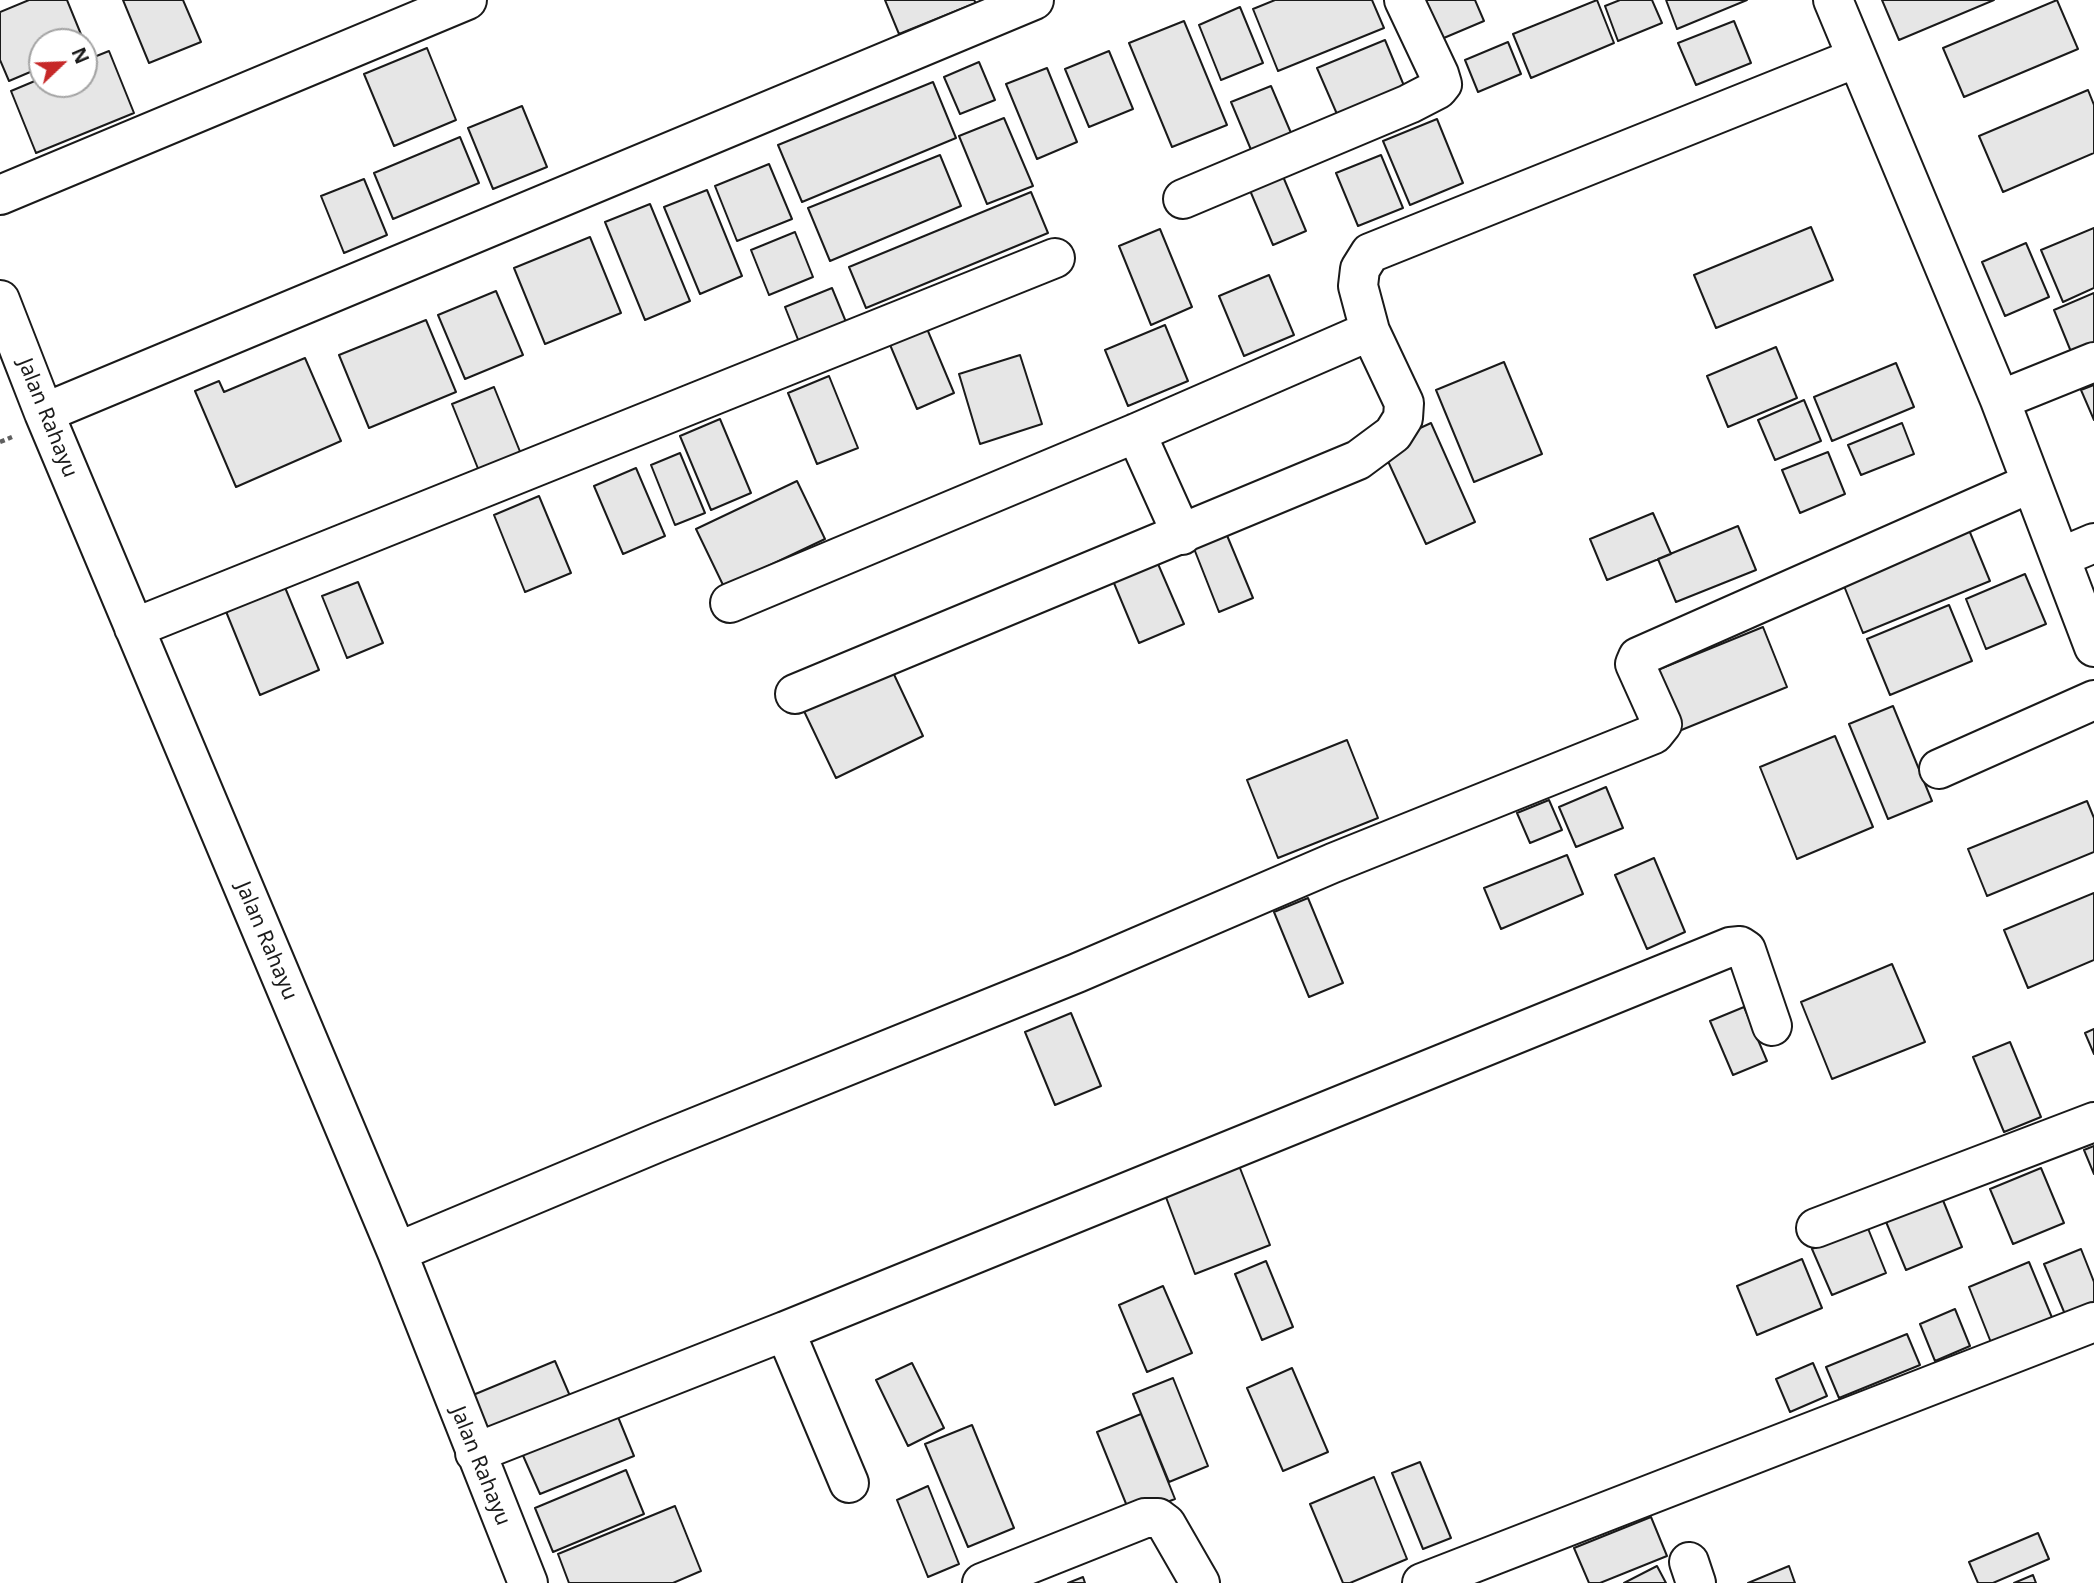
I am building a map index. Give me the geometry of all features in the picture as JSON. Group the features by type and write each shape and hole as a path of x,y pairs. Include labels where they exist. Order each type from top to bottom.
{"street":[{"path":"0,195 467,0"},
{"path":"44,413 1034,0"},
{"path":"1183,199 1409,104 1438,89 1441,84 1439,74 1404,0"},
{"path":"1833,0 2000,400 2031,483 2078,550 2094,646"},
{"path":"795,694 1358,460 1393,434 1403,418 1404,403 1370,331 1358,286 1360,269 1370,253 1856,58"},
{"path":"134,628 1055,258"},
{"name":"Jalan Rahayu","path":"0,300 44,413 397,1252 528,1583"},
{"path":"730,603 1136,433 1370,331"},
{"path":"2000,400 2094,362"},
{"path":"1136,433 1182,535"},
{"path":"397,1252 659,1142 1077,973 1333,863 1654,734 1662,724 1635,664 1638,657 2031,483"},
{"path":"1939,769 2094,699"},
{"path":"475,1453 785,1331 1730,947 1740,946 1746,950 1772,1027"},
{"path":"1816,1228 2094,1122"},
{"path":"1422,1583 2094,1322"},
{"path":"785,1331 849,1483"},
{"path":"982,1583 1145,1518 1158,1518 1166,1524 1200,1583"}],"building":[{"path":"29,0 67,0 78,28 28,28 28,73 9,81 0,60 0,12"},
{"path":"123,0 183,0 201,42 149,63"},
{"path":"885,0 974,0 976,3 899,34"},
{"path":"1275,0 1372,0 1384,28 1278,71 1253,9"},
{"path":"1414,0 1475,0 1484,21 1432,43"},
{"path":"1597,0 1614,43 1531,78 1513,34"},
{"path":"1620,0 1652,0 1662,23 1618,41 1605,6"},
{"path":"1666,0 1747,0 1677,29"},
{"path":"1882,0 1994,0 1899,40"},
{"path":"2057,0 2078,49 1964,97 1943,48"},
{"path":"1240,7 1263,63 1221,80 1199,25"},
{"path":"1184,21 1227,125 1172,147 1129,43"},
{"path":"1734,21 1751,63 1696,85 1678,43"},
{"path":"1385,40 1407,93 1340,121 1317,68"},
{"path":"1508,42 1521,74 1478,92 1465,60"},
{"path":"427,48 456,120 394,146 364,74"},
{"path":"109,51 134,113 36,153 11,91 28,84 28,98 98,98 98,55"},
{"path":"1109,51 1133,109 1089,127 1065,69"},
{"path":"979,62 995,100 960,114 944,77"},
{"path":"1047,68 1077,142 1037,159 1006,84"},
{"path":"933,82 956,138 802,202 778,145"},
{"path":"1271,86 1297,147 1257,164 1231,102"},
{"path":"2088,90 2094,105 2094,153 2003,192 1979,136"},
{"path":"522,106 547,167 493,189 468,128"},
{"path":"1004,118 1033,186 987,204 959,136"},
{"path":"1437,119 1463,183 1410,205 1383,141"},
{"path":"460,137 479,183 393,219 374,173"},
{"path":"940,155 961,206 830,261 808,208"},
{"path":"1381,155 1403,208 1358,226 1336,173"},
{"path":"769,164 792,219 737,241 715,186"},
{"path":"1279,167 1306,231 1273,245 1246,181"},
{"path":"364,179 387,235 344,253 321,196"},
{"path":"707,190 742,276 700,294 664,207"},
{"path":"1031,192 1048,233 866,308 849,267"},
{"path":"650,204 690,301 645,320 605,222"},
{"path":"1811,227 1833,280 1716,328 1694,275"},
{"path":"2094,228 2094,288 2063,302 2041,250"},
{"path":"1160,229 1192,307 1151,325 1119,246"},
{"path":"795,232 813,277 769,295 751,250"},
{"path":"590,237 621,313 545,344 514,268"},
{"path":"2026,243 2049,297 2005,316 1982,262"},
{"path":"1269,275 1294,335 1244,356 1219,296"},
{"path":"832,288 846,322 799,342 785,307"},
{"path":"496,291 523,355 465,379 438,315"},
{"path":"2094,293 2094,351 2074,359 2054,310"},
{"path":"426,320 456,392 369,428 339,355"},
{"path":"925,324 954,393 917,409 888,340"},
{"path":"1165,325 1188,381 1128,406 1105,350"},
{"path":"1776,347 1797,398 1728,427 1707,376"},
{"path":"1020,355 1042,424 980,444 959,374"},
{"path":"305,358 341,441 236,487 195,391 219,381 224,392"},
{"path":"1504,362 1542,454 1474,482 1436,390"},
{"path":"1896,363 1914,407 1832,441 1814,397"},
{"path":"829,376 858,448 817,464 788,393"},
{"path":"2094,385 2094,420 2081,390"},
{"path":"494,387 521,454 479,471 452,404"},
{"path":"1804,400 1821,441 1775,460 1758,420"},
{"path":"720,419 751,493 711,510 680,436"},
{"path":"1431,423 1475,522 1426,544 1381,446"},
{"path":"1902,423 1914,454 1861,475 1848,445"},
{"path":"1828,452 1845,494 1800,513 1782,470"},
{"path":"680,453 705,513 675,525 651,465"},
{"path":"636,468 665,536 623,554 594,486"},
{"path":"797,481 825,539 724,587 696,529"},
{"path":"539,496 571,573 525,592 494,515"},
{"path":"1653,513 1671,554 1607,580 1590,539"},
{"path":"1738,526 1756,570 1676,602 1658,559"},
{"path":"1969,530 1990,581 1863,633 1842,581"},
{"path":"1226,533 1253,598 1219,612 1193,546"},
{"path":"1155,557 1184,624 1139,643 1111,576"},
{"path":"2025,574 2046,624 1986,649 1966,599"},
{"path":"358,582 383,643 347,658 322,596"},
{"path":"284,585 319,670 260,695 225,609"},
{"path":"1949,605 1972,661 1890,695 1867,639"},
{"path":"1763,627 1787,687 1679,731 1655,671"},
{"path":"890,666 923,736 836,778 803,709"},
{"path":"1893,706 1932,801 1888,819 1849,724"},
{"path":"1835,736 1873,827 1797,859 1760,767"},
{"path":"1347,740 1378,818 1278,858 1247,780"},
{"path":"1606,787 1623,828 1576,847 1559,807"},
{"path":"1549,800 1562,830 1530,843 1517,813"},
{"path":"2087,801 2094,818 2094,852 1987,896 1968,849"},
{"path":"1567,855 1583,894 1501,929 1484,888"},
{"path":"1654,858 1685,932 1647,949 1615,875"},
{"path":"2094,893 2094,960 2028,988 2004,930"},
{"path":"1308,898 1343,983 1309,997 1274,912"},
{"path":"1892,964 1925,1042 1832,1079 1801,1002"},
{"path":"1744,1007 1767,1061 1733,1075 1710,1021"},
{"path":"1071,1013 1101,1086 1055,1105 1025,1032"},
{"path":"2094,1029 2094,1054 2085,1033"},
{"path":"2010,1042 2041,1117 2004,1132 1973,1057"},
{"path":"2094,1146 2094,1174 2084,1150"},
{"path":"1238,1163 1270,1245 1195,1274 1164,1192"},
{"path":"2041,1168 2064,1223 2013,1244 1990,1189"},
{"path":"1940,1193 1962,1247 1906,1270 1884,1217"},
{"path":"1867,1226 1886,1273 1832,1295 1812,1249"},
{"path":"2081,1249 2094,1282 2094,1307 2067,1319 2044,1264"},
{"path":"1802,1259 1822,1308 1757,1335 1737,1286"},
{"path":"1266,1261 1293,1327 1262,1340 1235,1274"},
{"path":"2029,1262 2053,1320 1992,1345 1969,1287"},
{"path":"1163,1286 1192,1353 1147,1372 1119,1305"},
{"path":"1955,1309 1970,1346 1935,1361 1920,1324"},
{"path":"1907,1334 1920,1365 1839,1398 1826,1367"},
{"path":"555,1361 570,1396 487,1431 473,1395"},
{"path":"912,1363 944,1428 908,1446 876,1380"},
{"path":"1813,1363 1827,1396 1790,1412 1776,1379"},
{"path":"1292,1368 1328,1452 1283,1471 1247,1388"},
{"path":"1173,1378 1208,1466 1169,1482 1133,1394"},
{"path":"616,1412 634,1456 540,1494 521,1451"},
{"path":"1141,1414 1175,1499 1131,1516 1097,1432"},
{"path":"972,1425 1014,1528 968,1547 925,1444"},
{"path":"1420,1462 1451,1538 1423,1549 1392,1473"},
{"path":"626,1470 644,1514 553,1552 535,1508"},
{"path":"1374,1477 1407,1559 1350,1583 1343,1583 1310,1504"},
{"path":"928,1486 959,1564 928,1577 897,1500"},
{"path":"675,1506 701,1571 673,1583 569,1583 558,1554"},
{"path":"1651,1517 1667,1556 1600,1583 1589,1583 1574,1548"},
{"path":"2038,1533 2049,1559 1993,1583 1978,1583 1969,1562"},
{"path":"1657,1566 1666,1583 1624,1583"},
{"path":"1789,1566 1795,1583 1748,1583"},
{"path":"2033,1575 2036,1583 2014,1583"},
{"path":"1083,1577 1085,1583 1068,1583"}]}
